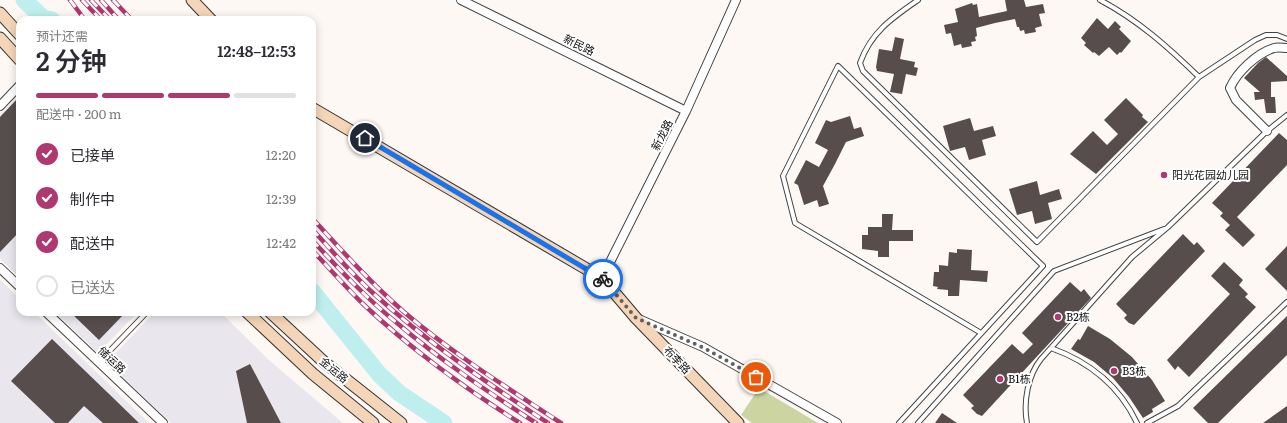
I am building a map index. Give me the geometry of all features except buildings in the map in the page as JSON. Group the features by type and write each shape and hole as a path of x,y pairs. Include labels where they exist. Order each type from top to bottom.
{"main road":[{"path":"192,0 207,16"},
{"path":"0,13 16,31"},
{"path":"0,38 16,56"},
{"name":"布李路","path":"316,110 602,278 636,318 738,423"},
{"name":"金运路","path":"250,316 313,374 373,423"},
{"name":"金运路","path":"274,316 324,362 401,423"}],"street":[{"name":"新民路","path":"461,0 686,111"},
{"name":"新龙路","path":"602,278 686,111 736,0"},
{"path":"1267,131 1236,100 1230,88 1235,77 1260,55 1276,47 1287,48"},
{"path":"0,106 16,89"},
{"path":"0,268 16,283"},
{"name":"储运路","path":"50,316 163,423"},
{"path":"636,318 702,347 837,423"}],"lane":[{"path":"918,0 884,24 865,49 860,63 864,71 1037,242 1199,77 1255,40 1266,35 1277,35 1287,39"},
{"path":"1100,0 1123,12 1166,45 1199,77"},
{"path":"899,423 981,334 1043,266 838,66 783,176 795,223 981,334"},
{"path":"1027,423 1028,388 1030,377 1036,365 1132,258 1168,227 1267,131 1287,114"},
{"path":"918,423 1054,271 1168,227"},
{"path":"1147,423 1178,406 1287,303"},
{"path":"99,362 143,316"},
{"path":"1051,348 1076,358 1104,377 1118,392 1130,409 1137,423"}],"shaded area":[{"path":"16,98 16,274 0,259 0,115"},
{"path":"0,280 16,295 16,316 38,316 149,423 0,423"},
{"path":"59,316 134,316 98,353"},
{"path":"151,316 224,316 270,361 343,423 171,423 107,362"}],"green space":[{"path":"759,388 818,423 752,423 741,415"}],"waterway":[{"path":"24,0 41,16"},
{"path":"316,296 379,374 399,393 444,423"}],"railway":[{"path":"70,0 82,16"},
{"path":"82,0 97,16"},
{"path":"91,0 106,16"},
{"path":"101,0 115,16"},
{"path":"113,0 128,16"},
{"path":"316,222 380,290 404,312 481,370 561,423"},
{"path":"316,233 365,285 394,311 436,345 548,423"},
{"path":"316,244 364,293 413,337 500,400 536,423"},
{"path":"316,254 362,303 398,335 438,367 520,423"}],"way so far":[{"path":"603,279 636,318 702,347 756,377"}],"place":[{"name":"阳光花园幼儿园","path":"1164,175"},
{"name":"B2栋","path":"1058,317"},
{"name":"B3栋","path":"1114,371"},
{"name":"B1栋","path":"1000,379"}],"route":[{"path":"365,138 603,279"}]}
